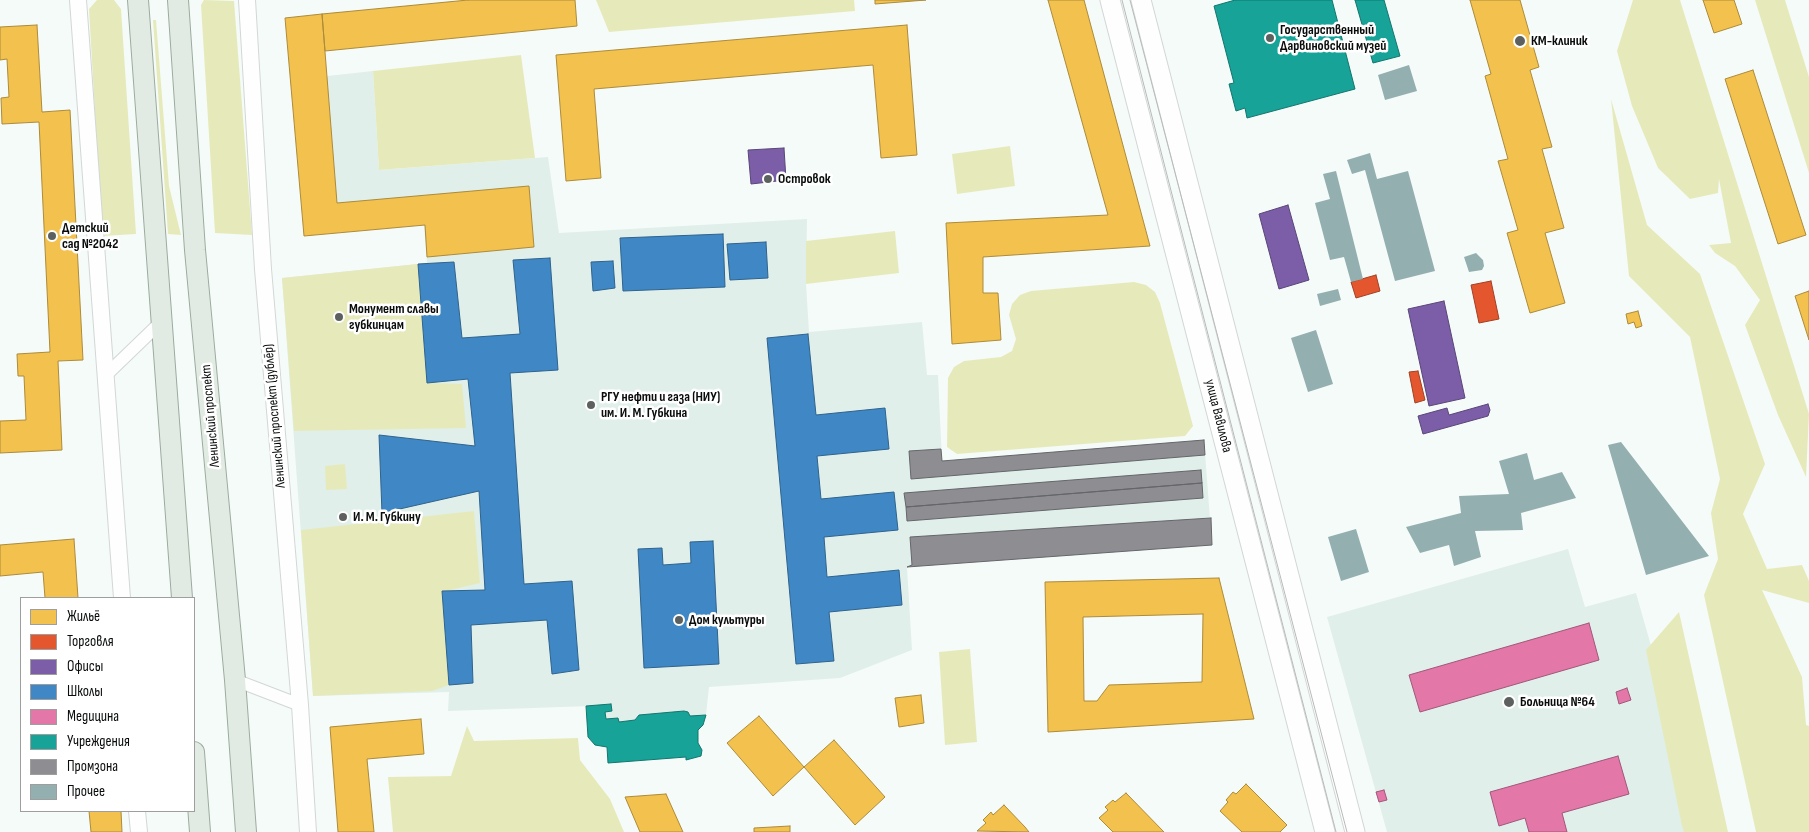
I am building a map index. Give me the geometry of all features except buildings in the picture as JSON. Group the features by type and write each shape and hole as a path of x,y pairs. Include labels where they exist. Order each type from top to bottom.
{"main road":[{"path":"138,0 182,597"},
{"name":"Ленинский проспект","path":"178,0 196,250 235,680 246,832"},
{"name":"улица Вавилова","path":"1110,0 1325,832"},
{"name":"улица Вавилова","path":"1141,0 1356,832"},
{"path":"195,765 200,832"}],"street":[{"path":"78,0 122,597"},
{"name":"Ленинский проспект (дублёр)","path":"247,0 263,269 300,704 308,832"},
{"path":"105,376 161,322"},
{"path":"235,680 300,704"},
{"path":"137,812 139,832"}],"shaded area":[{"name":"РГУ нефти и газа (НИУ) им. И. М. Губкина","path":"373,71 379,170 548,157 559,233 807,219 806,284 809,332 922,322 927,375 938,375 942,461 1204,440 1212,545 907,567 912,650 840,678 709,687 706,715 591,728 590,706 448,711 449,692 313,696 282,278 427,263 424,225 305,235 291,80"},
{"name":"Больница №64","path":"1568,549 1585,607 1636,593 1704,832 1387,832 1327,617"}],"green space":[{"path":"97,0 114,0 121,9 136,234 102,236 89,9"},
{"path":"204,0 234,1 252,235 215,233 201,5"},
{"path":"596,0 854,0 855,11 609,32"},
{"path":"1633,0 1680,0 1809,414 1806,477 1778,415 1745,325 1760,300 1735,266 1715,253 1709,245 1731,243 1719,179 1718,193 1690,199 1658,168 1632,106 1617,51"},
{"path":"1755,0 1785,0 1809,77 1809,173"},
{"path":"153,20 156,20 169,186 181,235 168,234"},
{"path":"521,55 535,158 379,170 373,71"},
{"path":"1611,99 1647,225 1700,274 1765,464 1743,514 1767,569 1802,565 1809,581 1809,603 1762,590 1802,677 1806,725 1809,726 1809,832 1756,832 1704,595 1718,559 1711,513 1720,479 1690,337 1629,276"},
{"path":"1010,146 1015,186 957,194 952,154"},
{"path":"895,231 899,273 806,284 806,241"},
{"path":"418,264 427,383 462,384 466,428 294,431 282,278"},
{"path":"1134,282 1146,285 1155,292 1160,303 1193,426 1185,436 957,454 947,447 948,378 954,367 964,361 1001,357 1012,351 1016,339 1009,315 1012,304 1020,295 1031,291"},
{"path":"345,464 347,489 326,490 325,466"},
{"path":"474,511 480,583 442,592 449,685 432,691 313,696 301,530"},
{"path":"1679,612 1728,832 1684,832 1682,826 1646,650"},
{"path":"970,649 977,742 945,745 939,652"},
{"path":"467,726 474,741 578,738 580,760 610,799 624,832 393,832 388,777 451,776"}],"tram line":[{"path":"1122,0 1336,832"},
{"path":"1130,0 1347,832"}],"place":[{"name":"Государственный Дарвиновский музей","path":"1270,38"},
{"name":"КМ-клиник","path":"1520,41"},
{"name":"Островок","path":"768,179"},
{"name":"Детский сад №2042","path":"52,236"},
{"name":"Монумент славы губкинцам","path":"339,317"},
{"name":"РГУ нефти и газа (НИУ) им. И. М. Губкина","path":"591,405"},
{"name":"И. М. Губкину","path":"343,517"},
{"name":"Дом культуры","path":"679,620"},
{"name":"Больница №64","path":"1509,702"}]}
